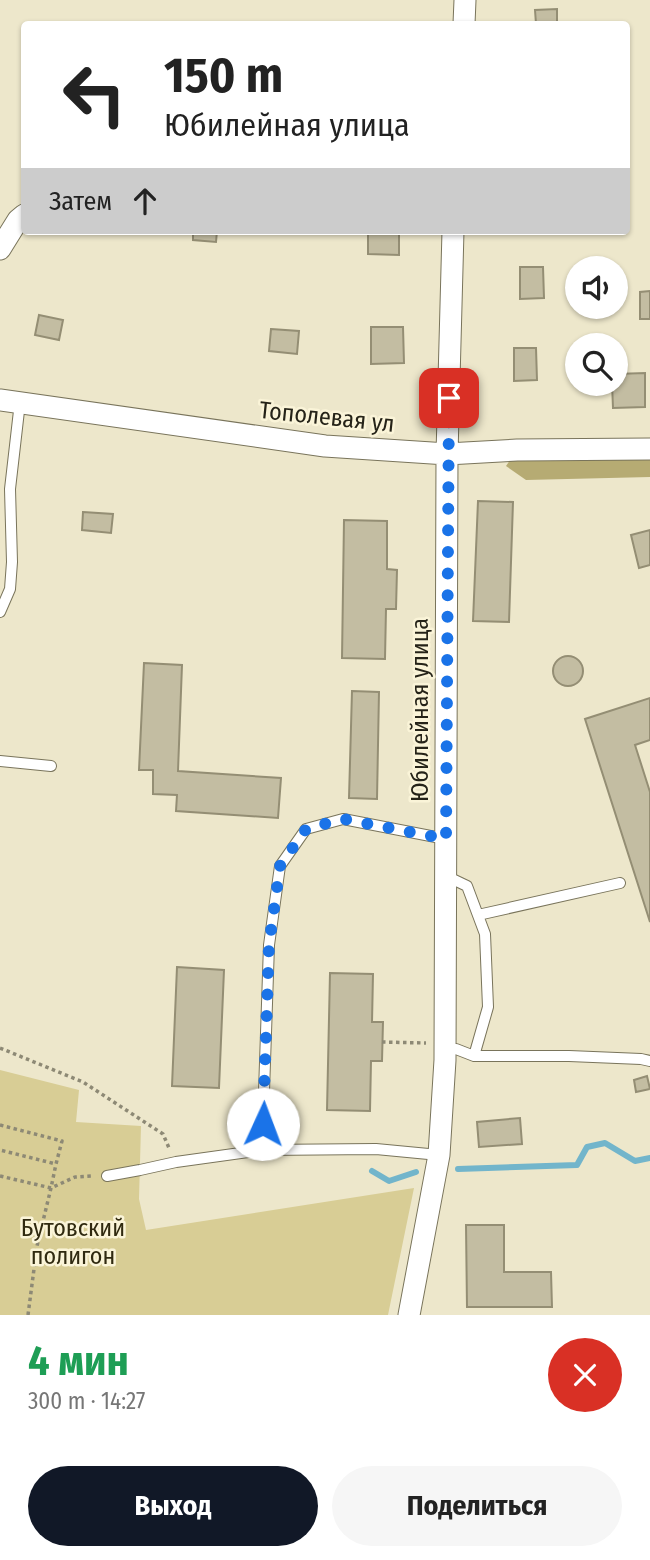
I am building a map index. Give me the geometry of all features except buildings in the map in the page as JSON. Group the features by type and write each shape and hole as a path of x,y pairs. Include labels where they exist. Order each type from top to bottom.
{"street":[{"path":"464,21 465,0"},
{"path":"0,249 21,218"},
{"name":"Юбилейная улица","path":"409,1315 439,1155 446,876 447,454 453,235"},
{"name":"Тополевая ул","path":"10,401 325,446 447,454 517,450 650,449"}],"lane":[{"path":"0,612 10,589 12,562 10,401"},
{"path":"0,761 51,766"},
{"path":"262,1150 269,945 280,866 306,829 343,819 446,839"},
{"path":"446,876 467,886 485,934 488,1007 474,1056"},
{"path":"478,915 620,883"},
{"path":"441,1051 456,1049 474,1056 569,1056 650,1061"},
{"path":"107,1176 176,1162 262,1150 376,1149 439,1155"}],"path":[{"path":"382,1042 441,1051"},
{"path":"0,1048 83,1082 163,1134 176,1162"},
{"path":"0,1125 62,1141 37,1246 28,1315"},
{"path":"0,1150 56,1164"},
{"path":"0,1176 51,1188 75,1177 107,1176"}],"green space":[{"name":"Бутовский полигон","path":"0,1070 79,1090 76,1122 141,1126 139,1199 146,1230 414,1188 388,1315 0,1315"}],"shaded area":[{"path":"650,446 650,477 526,480 506,466 517,450"}],"waterway":[{"path":"458,1169 577,1165 587,1147 605,1143 635,1161 650,1158"},
{"path":"372,1171 389,1181 416,1172"}],"route":[{"path":"263,1124 269,945 280,866 306,829 343,819 446,839 449,398"}]}
